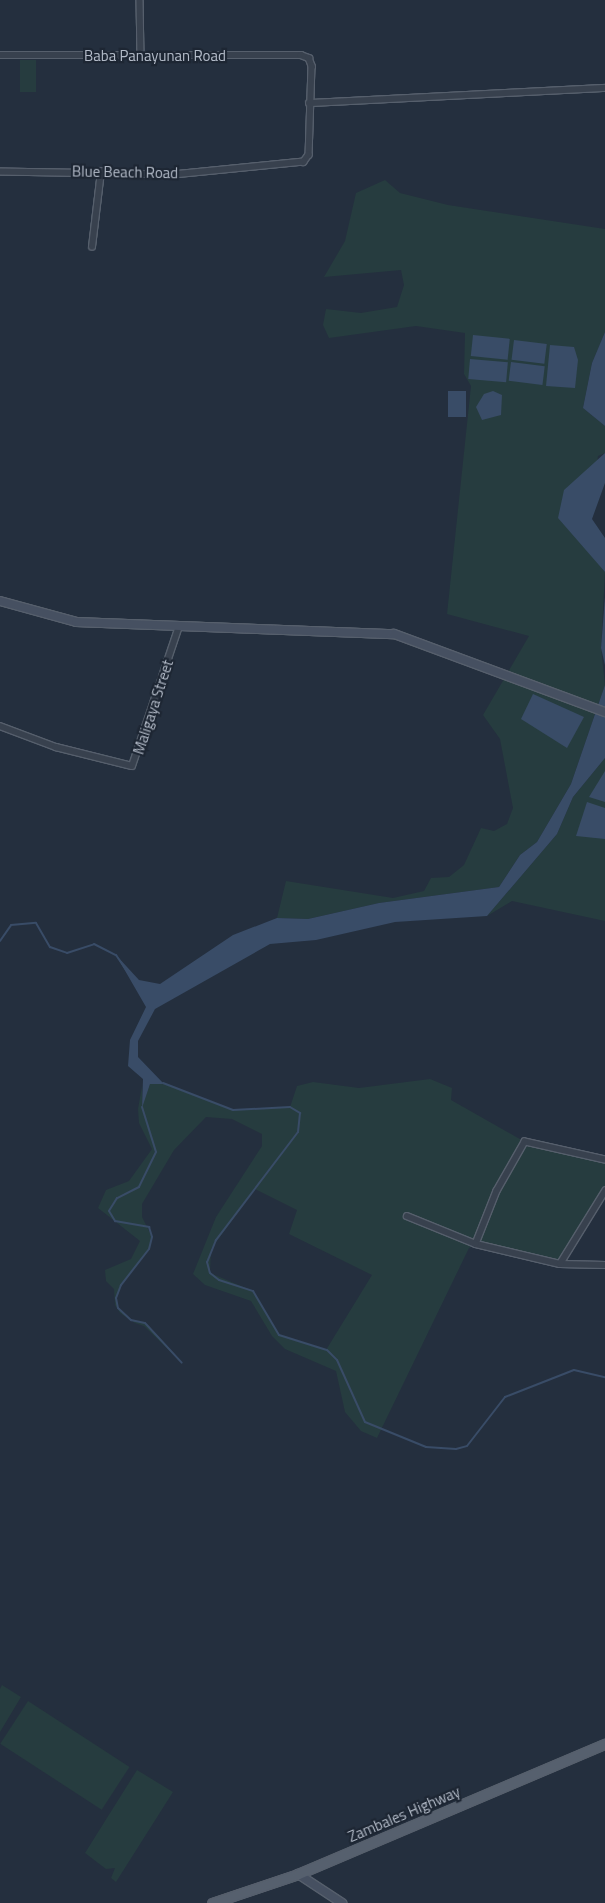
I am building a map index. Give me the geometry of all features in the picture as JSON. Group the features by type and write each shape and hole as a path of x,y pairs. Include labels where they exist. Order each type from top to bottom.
{"main road":[{"path":"0,601 76,622 178,629 394,634 605,712"},
{"name":"Zambales Highway","path":"212,1903 298,1874 605,1744"},
{"path":"298,1874 342,1903"}],"street":[{"path":"140,0 141,56"},
{"name":"Baba Panayunan Road","path":"0,55 309,58 312,66 309,103"},
{"path":"309,103 605,88"},
{"name":"Blue Beach Road","path":"0,172 101,172 174,175 308,160 309,103"},
{"path":"92,247 101,172"},
{"name":"Maligaya Street","path":"0,726 56,747 132,766 178,629"},
{"path":"476,1244 498,1191 525,1142 605,1160"},
{"path":"560,1264 605,1191"},
{"path":"406,1216 476,1244 560,1264 605,1265"}],"green space":[{"path":"20,60 36,60 36,92 20,92"},
{"path":"385,180 400,193 448,205 605,229 605,332 592,363 583,408 605,426 605,453 598,456 584,546 605,572 601,648 605,685 571,784 537,842 520,855 499,887 379,903 308,919 277,918 286,881 393,898 424,891 431,878 449,877 464,865 481,828 494,831 507,824 513,808 500,739 483,715 529,636 447,614 471,386 464,374 465,333 416,326 329,338 323,325 326,309 361,313 397,307 404,285 401,270 324,277 345,241 356,193"},
{"path":"605,758 605,921 512,901 487,916 557,834 573,797"},
{"path":"430,1079 452,1088 451,1100 525,1142 605,1160 605,1191 560,1264 476,1244 469,1248 377,1438 361,1431 345,1412 336,1371 285,1349 272,1336 251,1301 205,1285 193,1274 216,1217 262,1146 262,1134 232,1119 206,1117 174,1150 142,1204 142,1217 152,1237 149,1249 121,1285 116,1298 118,1308 131,1320 145,1323 182,1363 144,1326 135,1323 120,1313 115,1305 114,1289 106,1281 105,1270 131,1259 140,1241 98,1208 106,1190 129,1181 152,1149 139,1123 138,1109 142,1086 142,1106 150,1084 164,1084 233,1110 290,1107 297,1086 313,1082 359,1088","holes":["255,1189 297,1210 289,1234 372,1275 326,1350 279,1335 253,1291 210,1273 211,1249"]},
{"path":"2,1685 21,1697 0,1732 0,1689"},
{"path":"28,1701 129,1767 102,1810 0,1744"},
{"path":"137,1770 173,1792 116,1882 111,1878 115,1868 106,1869 85,1853"}],"water":[{"path":"605,332 605,426 583,408 592,363"},
{"path":"473,335 510,339 508,360 471,356"},
{"path":"514,340 547,344 544,364 512,360"},
{"path":"550,345 574,347 578,360 575,388 546,386"},
{"path":"470,359 508,362 506,382 468,379"},
{"path":"511,362 545,366 542,385 509,381"},
{"path":"448,391 466,391 466,417 448,417"},
{"path":"493,391 502,395 501,415 482,420 476,407 484,394"},
{"path":"605,453 605,483 592,519 605,538 605,572 558,518 564,490"},
{"path":"605,597 605,665 601,648"},
{"path":"605,685 605,758 573,797 557,834 487,916 395,922 316,940 270,944 155,1009 138,1041 138,1057 164,1084 150,1084 142,1108 143,1079 128,1066 130,1040 146,1007 116,955 139,980 160,984 233,935 277,918 308,919 379,903 499,887 520,855 537,842 571,784"},
{"path":"533,694 584,717 567,748 521,719"},
{"path":"605,771 605,802 589,797"},
{"path":"587,802 605,808 605,839 576,836"}],"waterway":[{"path":"0,941 11,925 36,923 50,947 67,953 94,944 116,955 134,982"},
{"path":"163,1083 233,1110 290,1107 300,1113 298,1132 216,1240 207,1262 210,1273 219,1280 253,1291 279,1335 327,1350 337,1360 365,1422 426,1447 456,1449 467,1446 505,1397 574,1370 605,1377"},
{"path":"142,1107 156,1152 139,1187 117,1198 109,1211 115,1221 149,1227 152,1237 149,1249 121,1285 116,1298 118,1308 131,1320 145,1323 182,1363"}]}
